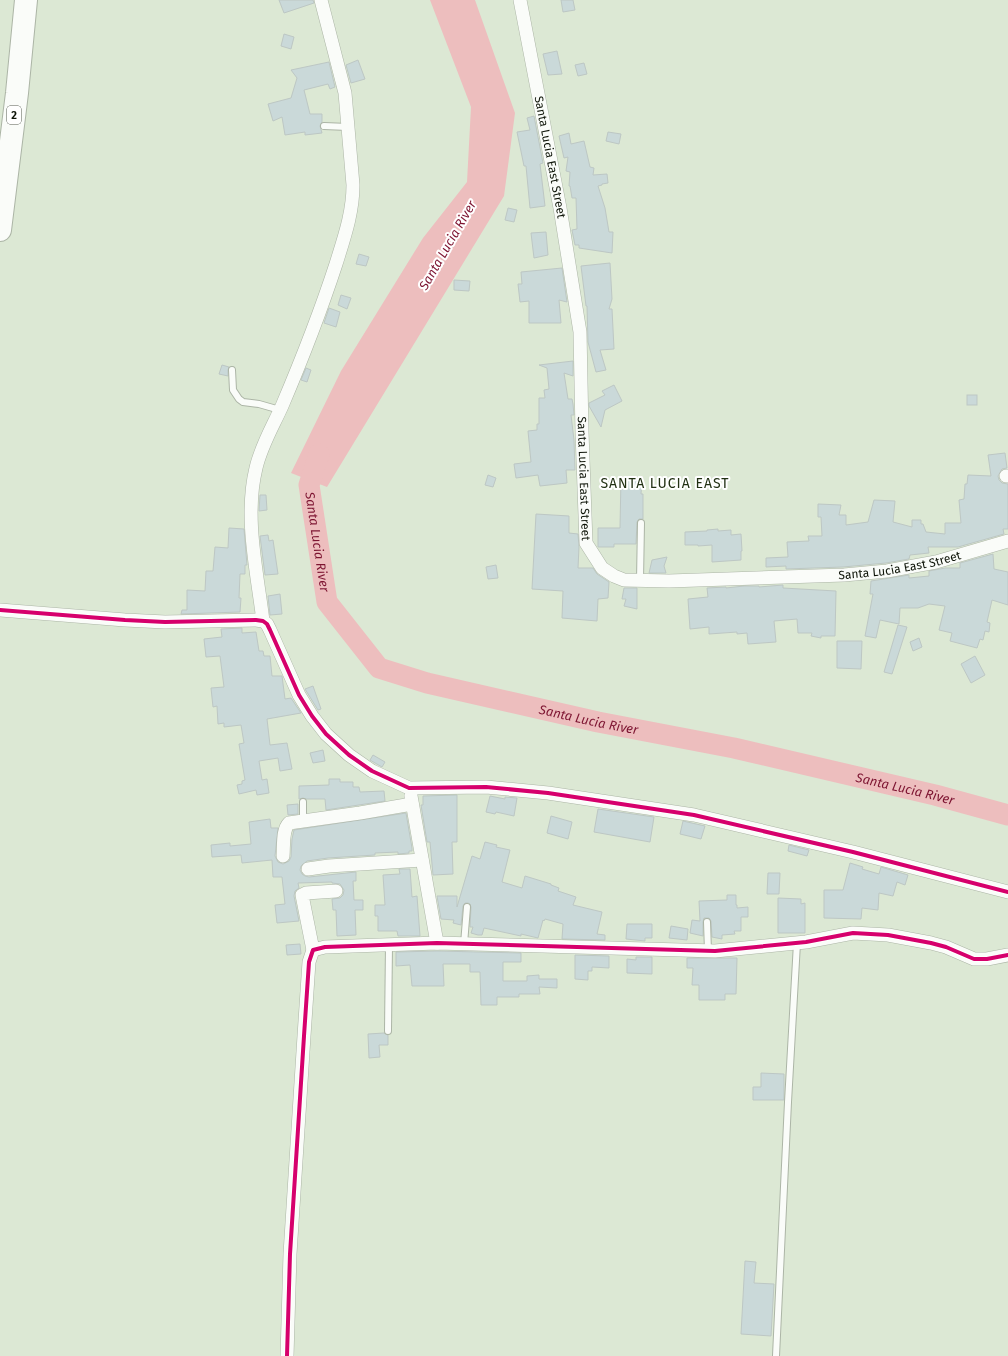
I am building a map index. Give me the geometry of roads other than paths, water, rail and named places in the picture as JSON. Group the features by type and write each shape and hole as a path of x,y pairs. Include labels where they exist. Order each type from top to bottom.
{"highway":[{"name":"2","path":"0,230 17,93 26,0"}],"street":[{"path":"263,621 250,505 256,466 301,360 327,293 351,214 353,185 343,83 321,0"},
{"name":"Santa Lucia East Street","path":"520,0 559,200 580,332 586,543 602,568 614,576 624,580 685,580 844,575 887,572 936,562 1008,541"},
{"path":"0,610 165,622 263,621 267,624 299,694 316,723 333,741 372,771 409,788 486,787 548,793 694,814 853,852 1008,892"},
{"path":"409,788 437,943"},
{"path":"283,856 286,825 289,823 412,804"},
{"path":"308,869 329,866 422,860"},
{"path":"287,1356 290,1254 304,1036 309,962 314,950 302,895 306,893 336,891"},
{"path":"314,950 325,946 437,943 715,951 798,943 853,933 867,933 932,942 946,946 974,959 987,959 1008,955"}],"lane":[{"path":"324,126 348,127"},
{"path":"232,370 233,390 239,399 243,402 259,404 280,410"},
{"path":"640,580 641,523"},
{"path":"303,802 303,821"},
{"path":"464,944 468,907"},
{"path":"707,922 708,951"},
{"path":"776,1356 798,943"},
{"path":"388,1031 389,944"}],"water":[{"path":"430,0 475,0 515,113 504,196 327,487 291,473 341,371 423,238 467,182 471,107"}],"waterway":[{"name":"Santa Lucia River","path":"319,454 309,485 327,602 379,668 427,683 598,722 734,748 935,795 1008,815"}],"district":[{"name":"SANTA LUCIA EAST","path":"665,483"}]}
